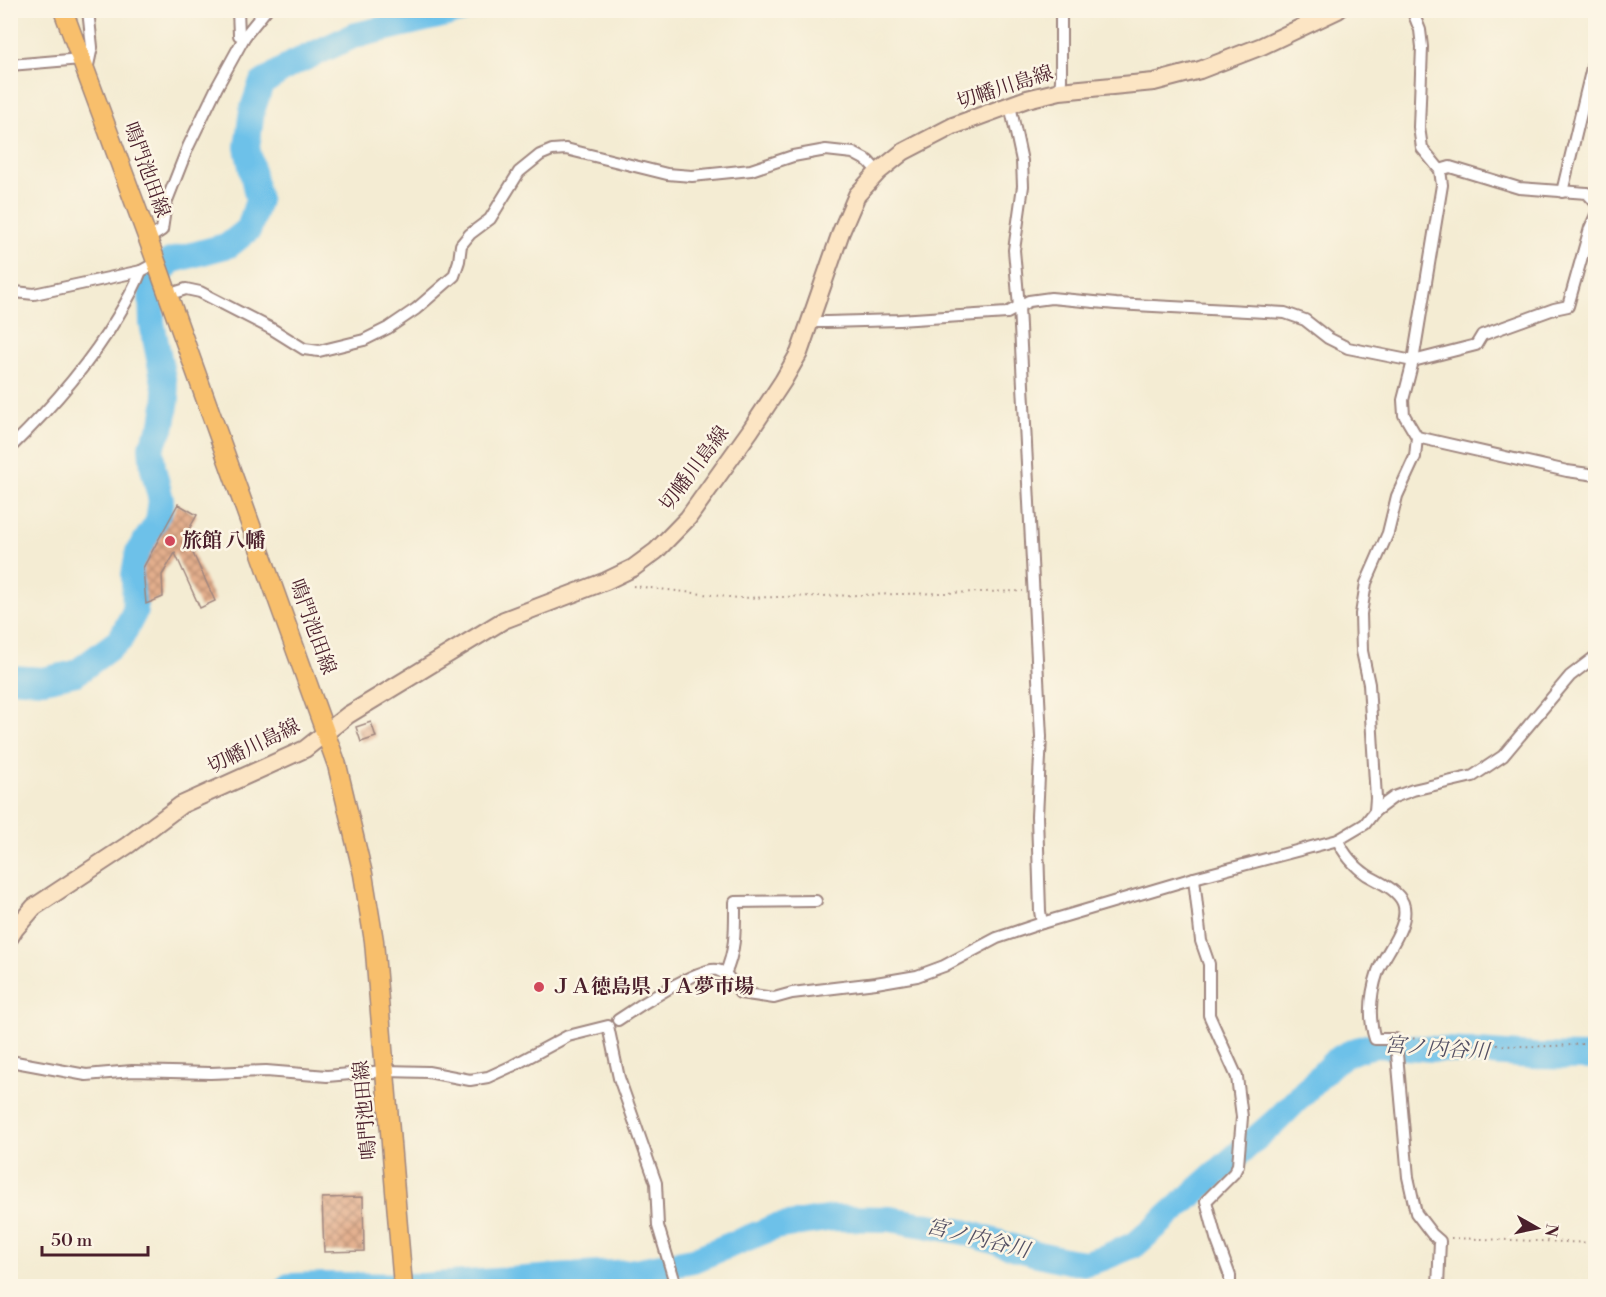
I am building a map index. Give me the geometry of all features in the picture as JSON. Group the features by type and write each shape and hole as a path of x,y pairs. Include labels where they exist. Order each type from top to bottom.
{"main road":[{"name":"鳴門池田線","path":"63,10 148,239 151,267 165,290 337,765 363,874 374,941 403,1287"},
{"name":"切幡川島線","path":"10,937 34,907 128,845 181,805 305,749 348,715 504,620 606,581 633,568 656,551 688,518 783,381 799,353 841,232 857,195 878,172 903,152 953,126 1010,105 1060,91 1154,82 1200,70 1262,46 1338,10"}],"street":[{"path":"10,65 84,66 92,47 88,10"},
{"path":"238,10 239,35 245,36"},
{"path":"148,239 162,230 166,203 188,147 245,36 266,10"},
{"path":"1060,91 1061,10"},
{"path":"1375,811 1369,684 1362,651 1361,614 1366,583 1388,533 1397,496 1415,457 1417,437 1404,415 1403,400 1413,361 1442,185 1440,170 1422,148 1419,127 1422,47 1420,30 1412,10"},
{"path":"1562,192 1596,51"},
{"path":"1010,105 1022,161 1023,186 1014,250 1035,590 1041,737 1037,816 1042,923"},
{"path":"165,290 186,289 200,292 272,329 304,350 319,351 364,340 388,328 416,309 454,276 459,261 460,245 490,219 519,172 540,155 552,150 566,149 667,174 692,176 751,170 794,156 826,150 853,153 868,161 878,172"},
{"path":"1440,170 1450,167 1519,188 1587,193 1596,203"},
{"path":"811,322 899,320 1007,313 1029,301 1051,298 1127,305 1285,313 1305,320 1328,338 1348,348 1413,361 1476,345 1482,335 1568,306 1590,228 1596,215"},
{"path":"10,289 15,292 34,294 151,267"},
{"path":"10,448 40,420 104,340 135,287 151,267"},
{"path":"1417,437 1567,471 1596,475"},
{"path":"618,1020 653,997 705,971 716,970 725,974 740,993 774,998 801,992 917,976 945,966 997,938 1042,923 1194,878 1338,840 1365,824 1375,811 1394,797 1413,789 1473,776 1503,756 1570,676 1596,656"},
{"path":"1338,840 1342,850 1365,873 1394,891 1403,903 1403,918 1396,940 1380,968 1373,988 1371,1026 1375,1039 1396,1041 1408,1177 1416,1213 1440,1241 1438,1287"},
{"path":"1194,878 1201,940 1209,964 1209,1015 1237,1077 1242,1117 1238,1165 1234,1173 1206,1201 1230,1276 1230,1287"},
{"path":"725,974 731,961 736,939 735,902 816,901"},
{"path":"10,1061 86,1075 132,1071 210,1073 266,1071 327,1076 385,1071 428,1072 470,1080 488,1077 568,1036 608,1026 619,1078 656,1183 658,1226 676,1287"}],"path":[{"path":"606,581 738,598 1035,590"},
{"path":"1396,1041 1405,1038 1541,1047 1596,1042"},
{"path":"1440,1241 1451,1238 1596,1243"}],"building":[{"name":"旅館 八幡","path":"178,504 197,515 185,536 215,601 200,608 175,553 162,575 163,597 146,604 143,568"},
{"path":"371,722 376,737 361,742 356,727"},
{"path":"363,1197 364,1251 324,1252 322,1198"}],"waterway":[{"path":"10,678 43,680 76,673 120,640 135,611 134,575 138,552 158,522 161,500 153,468 151,447 163,424 167,398 152,323 151,287 170,261 229,245 249,229 258,200 247,147 252,111 261,84 290,65 353,36 463,10"},
{"name":"宮ノ内谷川","path":"289,1286 422,1286 629,1272 693,1260 775,1227 833,1218 890,1219 964,1232 1029,1252 1086,1263 1136,1244 1278,1119 1335,1061 1355,1050 1377,1045 1534,1056 1586,1057 1596,1055"}],"place":[{"name":"旅館 八幡","path":"170,541"},
{"name":"ＪＡ徳島県 ＪＡ夢市場","path":"539,987"}]}
